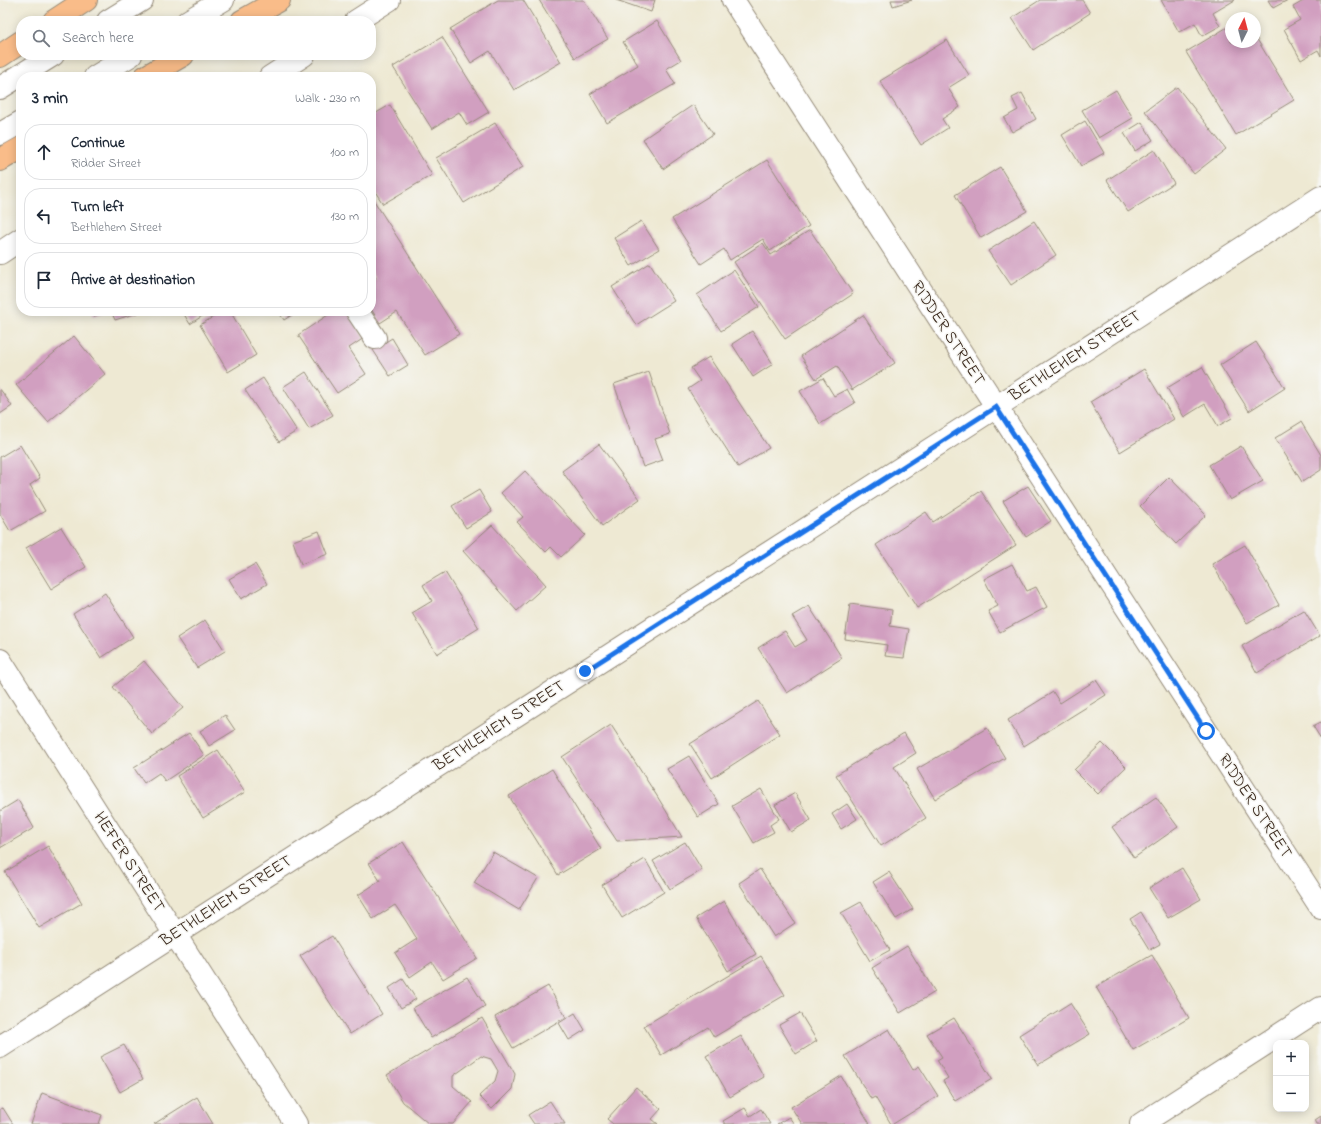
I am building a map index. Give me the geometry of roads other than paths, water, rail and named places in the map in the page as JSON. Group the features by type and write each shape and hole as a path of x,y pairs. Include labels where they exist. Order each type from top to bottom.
{"main road":[{"path":"62,16 86,0"},
{"path":"251,16 279,0"},
{"path":"0,56 16,45"},
{"path":"154,72 174,60"},
{"path":"0,160 16,151"}],"street":[{"path":"116,16 142,0"},
{"path":"196,16 222,0"},
{"path":"364,16 389,0"},
{"name":"RIDDER STREET","path":"733,0 1321,908"},
{"path":"26,72 45,60"},
{"path":"103,72 124,60"},
{"path":"278,72 296,60"},
{"path":"0,88 16,78"},
{"path":"0,134 16,125"},
{"name":"BETHLEHEM STREET","path":"0,1047 1321,197"},
{"path":"0,253 16,242"},
{"path":"360,316 375,338"},
{"name":"HEFER STREET","path":"0,660 296,1124"},
{"path":"1140,1124 1321,1008"}]}
